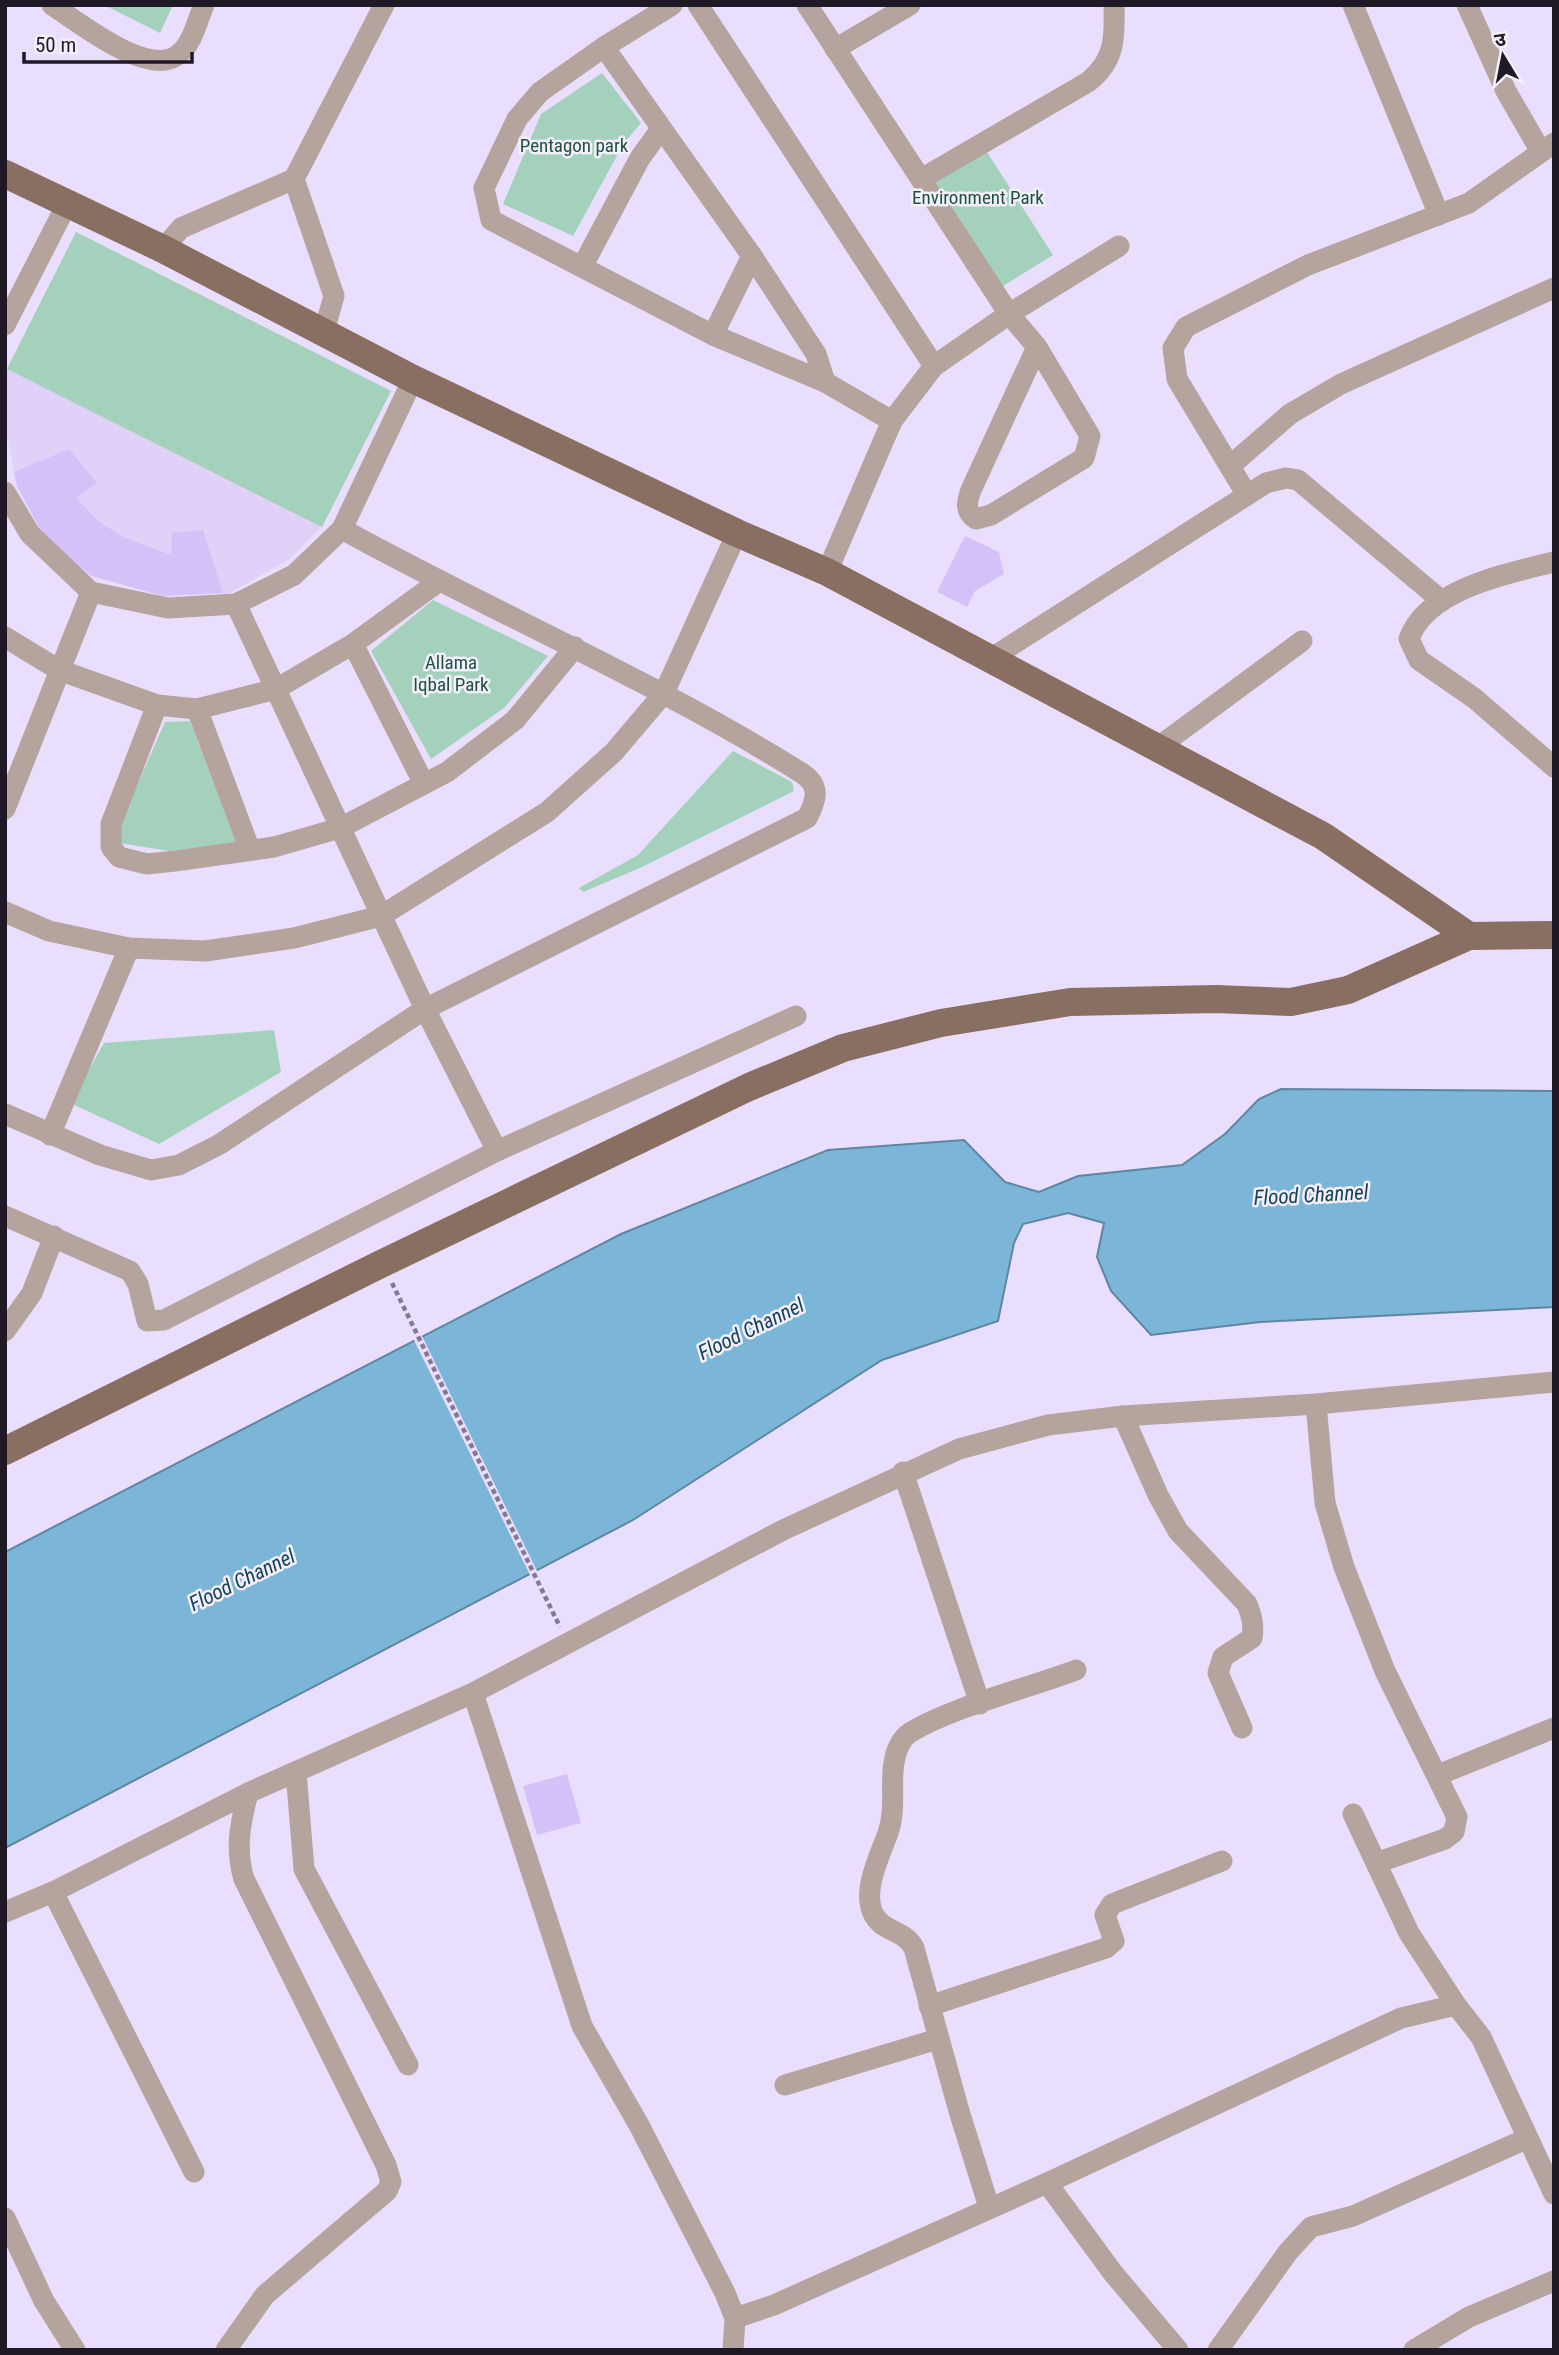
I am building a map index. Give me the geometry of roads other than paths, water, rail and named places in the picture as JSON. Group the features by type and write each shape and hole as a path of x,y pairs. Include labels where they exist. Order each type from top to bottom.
{"main road":[{"path":"5,174 163,249 323,335 413,379 737,533 827,572 1323,836 1469,936"},
{"path":"5,1451 336,1285 712,1104 843,1048 940,1023 1070,1002 1216,999 1291,1002 1348,990 1469,936 1554,935"}],"street":[{"path":"51,5 130,54 158,61 173,59 187,46 204,5"},
{"path":"163,249 181,228 294,179 384,5"},
{"path":"672,5 604,47 540,92 517,119 484,188 491,220 713,335 825,382 892,421"},
{"path":"698,5 934,366"},
{"path":"807,5 1009,314 1037,347 1086,424 1090,436 1090,446 1084,458 991,515 976,519 967,505 971,490 1037,347"},
{"path":"835,49 910,5"},
{"path":"921,179 1088,82 1102,71 1114,44 1114,5"},
{"path":"1353,5 1439,215"},
{"path":"1247,495 1177,379 1173,348 1177,337 1186,327 1308,265 1382,240 1488,192 1547,146 1506,91 1466,5"},
{"path":"604,47 752,256 816,354 825,382"},
{"path":"582,267 640,158 661,129"},
{"path":"294,179 334,296 323,335"},
{"path":"5,326 67,204"},
{"path":"827,572 892,421 934,366 1009,314 1119,246"},
{"path":"713,335 752,256"},
{"path":"1230,466 1290,414 1341,384 1554,288"},
{"path":"5,492 30,534 91,592 168,608 236,604 294,575 342,529 413,379"},
{"path":"990,659 1247,495 1277,479 1298,480 1442,601"},
{"path":"5,1114 100,1156 151,1170 179,1165 220,1144 425,1009 807,818 816,795 810,778 703,713 575,647 438,582 342,529"},
{"path":"5,912 49,930 129,948 205,951 294,938 381,916 547,812 614,752 664,693 737,533"},
{"path":"1554,562 1480,581 1442,601 1412,629 1409,639 1413,653 1474,698 1554,767"},
{"path":"5,637 59,670 157,705 197,709 276,689 353,644 438,582"},
{"path":"5,809 91,592"},
{"path":"236,604 425,1009 497,1151"},
{"path":"1157,748 1302,641"},
{"path":"353,644 424,784"},
{"path":"157,705 114,812 109,837 111,847 118,857 146,864 250,850 340,828 447,772 515,720 575,647"},
{"path":"197,709 250,850"},
{"path":"50,1135 129,948"},
{"path":"5,1216 130,1271 138,1284 147,1321 157,1322 497,1151 796,1016"},
{"path":"5,1331 32,1293 54,1236"},
{"path":"5,1912 53,1892 248,1793 473,1693 783,1530 959,1448 1009,1433 1123,1416 1315,1404 1554,1382"},
{"path":"1315,1404 1325,1503 1344,1567 1385,1671 1455,1809 1458,1824 1454,1832 1376,1863"},
{"path":"1123,1416 1158,1495 1178,1531 1247,1604 1254,1623 1252,1638 1223,1657 1218,1673 1242,1728"},
{"path":"903,1472 981,1704"},
{"path":"989,2207 938,2039 914,1948 906,1936 883,1925 874,1916 870,1904 871,1887 891,1825 893,1769 902,1739 909,1733 981,1704 1076,1670"},
{"path":"473,1693 582,2026 639,2124 735,2318 733,2350"},
{"path":"1438,1775 1554,1728"},
{"path":"296,1772 304,1868 408,2065"},
{"path":"226,2350 265,2295 357,2219 387,2191 391,2182 386,2165 244,1879 238,1857 238,1840 248,1793"},
{"path":"1353,1814 1409,1933 1480,2037 1554,2194"},
{"path":"929,2006 1107,1948 1114,1941 1105,1915 1112,1904 1222,1861"},
{"path":"53,1892 194,2172"},
{"path":"735,2318 774,2305 1047,2183 1401,2018 1456,2005"},
{"path":"785,2085 938,2039"},
{"path":"1218,2350 1288,2252 1311,2227 1353,2216 1528,2138"},
{"path":"1047,2183 1113,2273 1178,2350"},
{"path":"5,2218 44,2301 75,2350"},
{"path":"1414,2350 1469,2317 1554,2281"}],"water":[{"name":"Flood Channel","path":"1281,1089 1554,1091 1554,1307 1260,1322 1151,1335 1111,1291 1097,1257 1104,1223 1068,1213 1023,1224 1014,1243 998,1321 882,1360 633,1520 5,1848 5,1552 621,1234 828,1150 964,1140 1005,1182 1039,1192 1078,1176 1182,1165 1225,1134 1259,1099"}],"park label":[{"name":"Pentagon park","path":"574,145"},
{"name":"Environment Park","path":"978,197"},
{"name":"Allama Iqbal Park","path":"451,673"}]}
